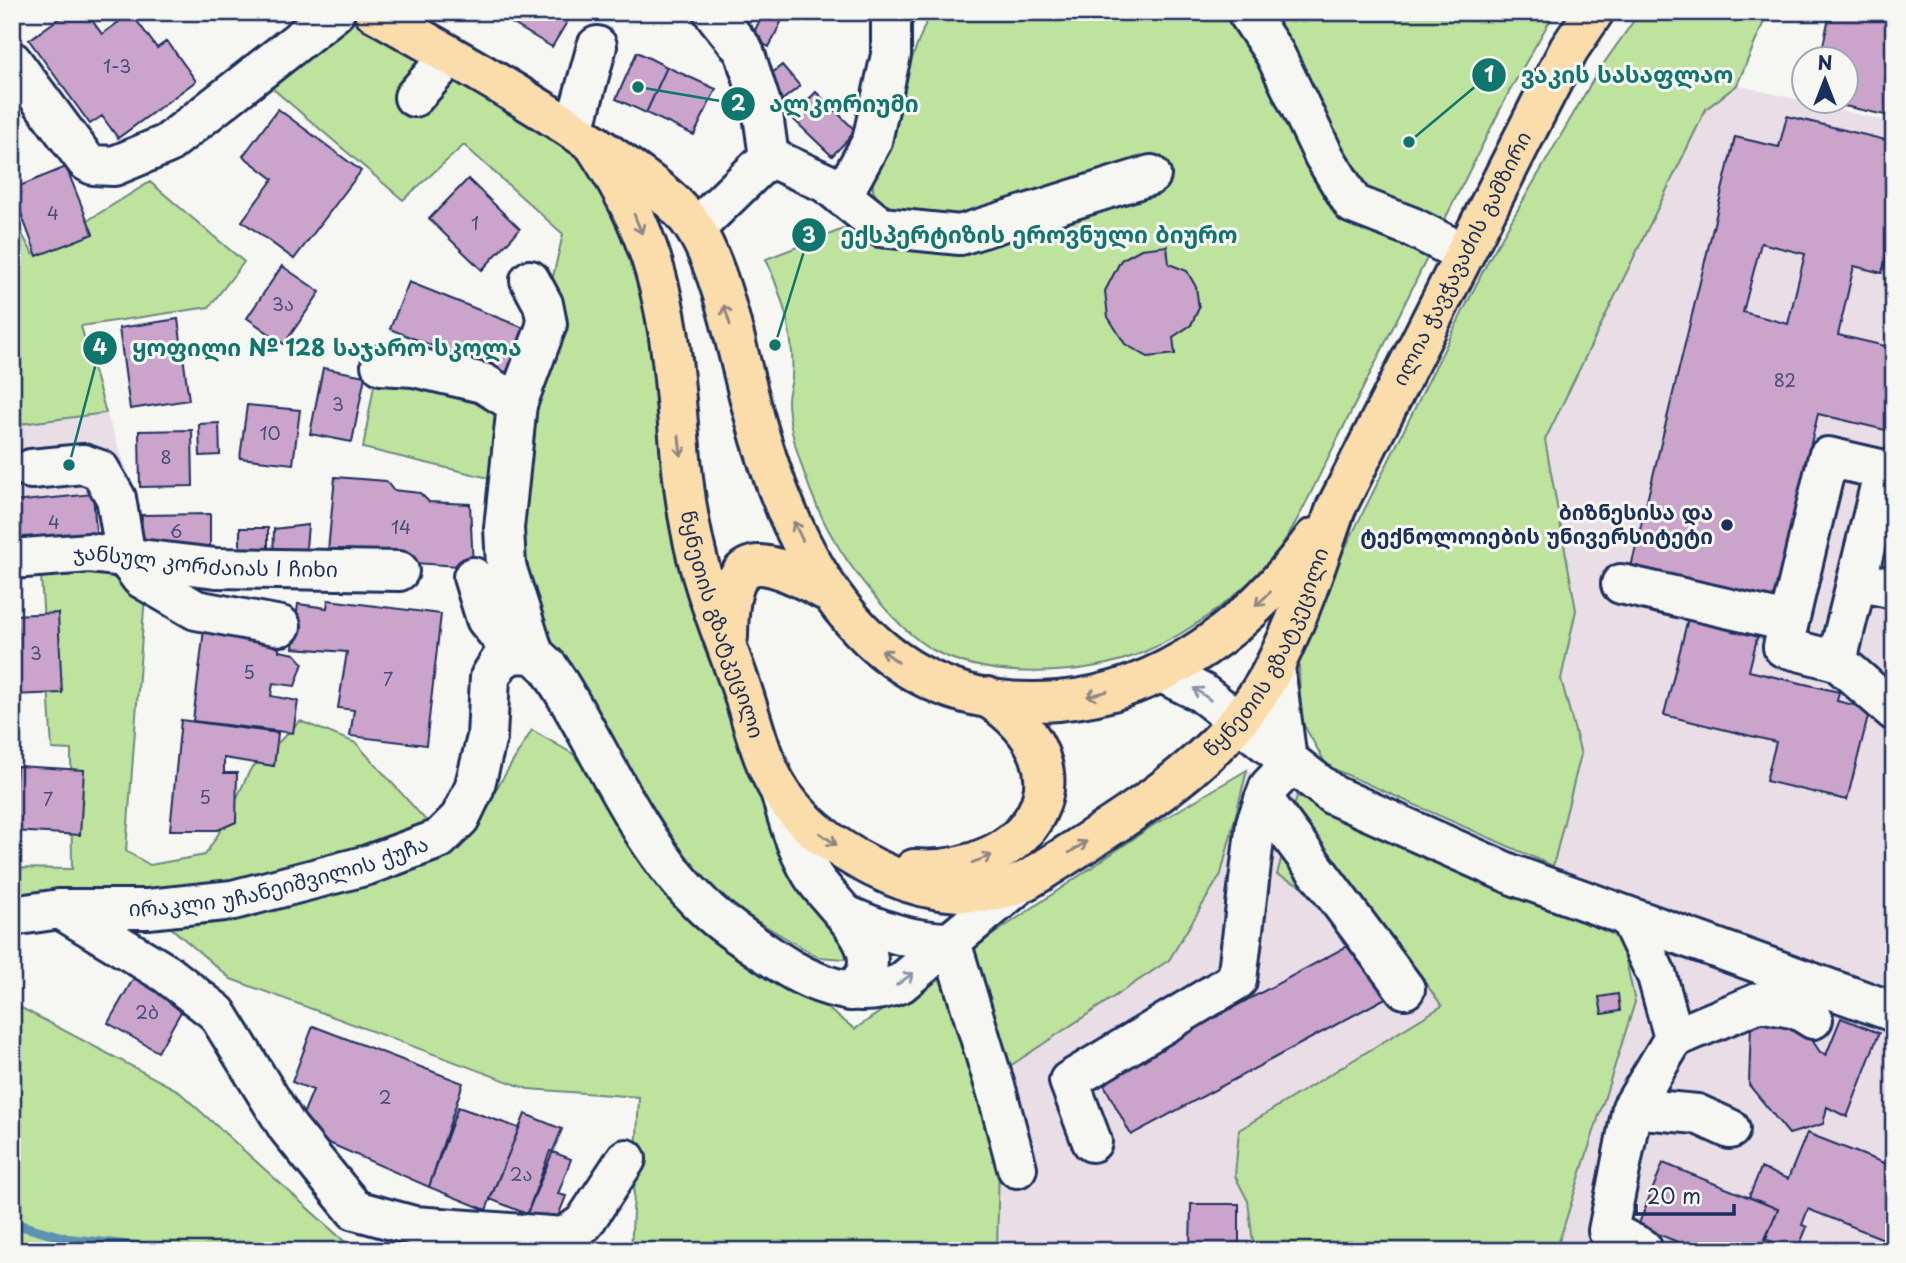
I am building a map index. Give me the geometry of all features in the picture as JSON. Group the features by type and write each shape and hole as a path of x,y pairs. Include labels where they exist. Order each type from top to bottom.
{"main road":[{"name":"წყნეთის გზატკეცილი","path":"374,12 583,136 667,197 695,229 730,322 767,461 828,592 871,642 896,662 950,688 987,697 1042,702 1075,699 1162,673 1207,646 1268,596 1336,508"},
{"name":"ილია ჭავჭავაძის გამზირი","path":"1336,508 1463,253 1569,49 1594,12"},
{"name":"წყნეთის გზატკეცილი","path":"583,136 625,191 656,275 670,348 690,528 702,583 780,792 811,827 866,865 903,881 933,889 986,891 1021,883 1137,810 1209,751 1237,722 1275,667 1315,569 1336,508"},
{"path":"728,649 732,588 738,574 752,566 780,567 828,592"},
{"path":"866,865 934,870 962,866 993,855 1019,837 1032,820 1041,802 1044,784 1037,749 1028,730 1012,713 987,697"}],"street":[{"path":"12,61 86,161 114,166 167,144 335,12"},
{"path":"713,12 744,51 762,107 769,157"},
{"path":"1247,12 1275,54 1324,156 1353,204 1412,227 1463,253"},
{"path":"842,196 872,141 892,25"},
{"path":"583,136 597,46"},
{"path":"414,97 450,56"},
{"path":"769,157 826,183 881,227 960,234 1151,175"},
{"path":"695,229 769,157"},
{"path":"523,654 506,566 504,528 517,404 547,324 543,304 530,280"},
{"path":"381,365 414,367 483,383 517,404"},
{"path":"1837,661 1884,470 1828,457 1783,647 1837,661 1894,710"},
{"path":"32,469 83,464 100,470 116,498 126,558 141,578 196,610 281,626"},
{"name":"ჯანსულ კორძაიას I ჩიხი","path":"12,559 89,554 216,568 399,571"},
{"path":"472,577 486,619 523,654 549,668 562,687 620,792 666,864 702,905 730,929 796,974 830,987 850,990 883,990 901,984 1021,883"},
{"path":"1857,581 1894,589"},
{"path":"1621,584 1788,622"},
{"name":"ირაკლი უჩანეიშვილის ქუჩა","path":"12,916 60,909 148,909 233,900 368,865 439,839 460,818 474,789 487,737 490,677 500,661 523,654"},
{"path":"1092,1142 1069,1081 1237,980 1256,823 1269,786 1289,762 1275,667"},
{"path":"1162,673 1202,693 1333,795 1513,875 1894,1012"},
{"path":"780,792 794,840 812,876 848,916 863,942 867,967 863,981 850,990"},
{"path":"1264,800 1405,989"},
{"path":"60,909 167,974 217,1013 288,1128 355,1210 414,1226 564,1237 584,1223 626,1158"},
{"path":"848,916 898,936 924,942 951,942"},
{"path":"1630,919 1657,976 1671,1044 1713,1122 1632,1108"},
{"path":"951,942 999,1096 1017,1168"},
{"path":"1643,1248 1608,1231 1632,1108 1671,1044 1760,1002 1797,1009 1814,1019"}],"shaded area":[{"name":"ბიზნესისა და ტექნოლოიების უნივერსიტეტი","path":"1737,85 1790,98 1790,116 1860,115 1894,123 1894,988 1660,910 1553,866 1581,754 1561,679 1576,610 1545,440 1706,109"},
{"path":"106,413 140,505 139,546 12,556 12,424"},
{"path":"1247,770 1297,796 1277,875 1378,918 1442,1006 1239,1130 1235,1176 1248,1201 1254,1251 997,1251 1001,1072 1221,874"},
{"path":"1621,938 1894,1030 1894,1251 1555,1250 1635,1002"}],"green space":[{"path":"353,12 577,153 634,236 658,310 674,514 704,648 753,761 869,954 845,959 818,957 709,893 539,633 506,482 363,448 377,368 525,396 563,234 464,145 403,200 265,82"},
{"path":"930,12 1233,12 1307,147 1429,254 1307,500 1278,550 1250,581 1199,622 1162,644 1121,660 1067,670 1009,670 956,660 919,641 891,615 842,552 818,508 797,451 788,400 792,380 789,331 782,302 766,259 887,212 873,191 873,159"},
{"path":"1266,12 1555,12 1510,90 1441,227 1356,194 1300,57"},
{"path":"1640,12 1768,12 1737,85 1706,109 1545,440 1576,610 1561,679 1581,754 1553,866 1327,766 1301,720 1298,643 1488,261 1597,73"},
{"path":"150,182 244,262 209,307 81,326 106,413 12,425 12,216 33,254"},
{"path":"40,560 85,562 145,595 126,851 150,865 205,855 225,823 250,770 300,721 356,743 430,825 252,886 12,905 12,868 72,869 71,750 52,749"},
{"path":"532,730 573,754 684,902 855,1029 1152,826 1247,770 1221,874 1169,960 1001,1072 997,1251 631,1251 639,1097 528,1089 231,979 163,921 466,839"},
{"path":"1297,796 1621,938 1635,1002 1556,1251 1254,1251 1248,1201 1235,1176 1239,1130 1442,1006 1378,918 1277,875"},
{"path":"12,1003 177,1090 355,1251 12,1251"}],"building":[{"path":"68,12 86,12 102,34 131,13 157,48 167,41 196,81 118,138 102,116 90,124 29,40"},
{"path":"493,12 573,12 552,47"},
{"path":"745,12 786,12 769,47 751,38 760,20"},
{"path":"1830,12 1894,12 1894,117 1860,110 1860,46 1823,46"},
{"path":"637,52 667,67 646,113 616,99"},
{"path":"782,65 800,86 776,105 759,84"},
{"path":"667,67 716,89 694,135 646,113"},
{"path":"816,92 856,131 832,156 791,117"},
{"path":"278,109 361,171 294,259 242,221 273,179 243,156"},
{"path":"1787,116 1894,142 1894,225 1882,273 1854,266 1838,335 1894,348 1894,432 1818,414 1773,601 1631,567 1735,137 1779,147","holes":["1761,243 1805,254 1788,324 1743,312"]},
{"path":"66,167 93,234 37,256 12,189"},
{"path":"468,179 520,229 482,270 429,219"},
{"path":"1167,246 1169,264 1187,271 1196,287 1199,308 1191,325 1173,337 1175,354 1148,357 1125,344 1108,317 1105,291 1121,260 1141,249"},
{"path":"282,266 320,292 284,344 247,318"},
{"path":"409,282 534,332 515,379 390,329"},
{"path":"178,319 189,400 130,409 119,328"},
{"path":"323,368 365,376 352,442 310,434"},
{"path":"247,405 300,410 293,464 240,458"},
{"path":"219,423 220,455 200,456 199,424"},
{"path":"192,430 193,486 140,487 139,431"},
{"path":"335,477 386,481 393,490 420,493 429,502 470,504 473,567 385,561 328,551"},
{"path":"93,494 97,544 12,551 12,498 13,502"},
{"path":"210,514 210,551 140,548 142,515"},
{"path":"308,525 305,560 273,562 274,529"},
{"path":"240,528 268,528 268,561 240,561"},
{"path":"328,600 441,614 426,745 350,736 354,710 338,708 347,652 293,648 298,604 327,608"},
{"path":"58,613 62,693 12,695 12,615"},
{"path":"1689,614 1759,630 1749,671 1839,692 1837,701 1870,709 1847,800 1766,781 1776,742 1664,715"},
{"path":"205,621 279,648 279,651 295,654 303,663 295,686 273,683 271,696 298,701 293,733 193,721"},
{"path":"181,720 278,733 274,766 224,758 224,773 237,773 236,822 218,830 170,830"},
{"path":"17,766 84,770 80,835 13,831"},
{"path":"1362,938 1393,994 1131,1135 1101,1079"},
{"path":"136,974 186,1003 158,1052 108,1023"},
{"path":"1618,994 1620,1011 1602,1014 1599,997"},
{"path":"1794,1013 1820,1052 1826,1055 1841,1018 1879,1033 1847,1117 1827,1107 1823,1124 1789,1134 1749,1085 1751,1025"},
{"path":"313,1026 463,1083 429,1187 297,1129 313,1090 292,1082"},
{"path":"458,1107 519,1128 486,1210 429,1187"},
{"path":"525,1114 562,1129 527,1214 490,1199"},
{"path":"1807,1133 1894,1167 1894,1243 1808,1209 1802,1225 1807,1227 1797,1251 1765,1239 1778,1209 1749,1197 1761,1168 1788,1179"},
{"path":"550,1151 571,1159 558,1194 566,1196 555,1224 527,1214"},
{"path":"1663,1163 1778,1209 1761,1251 1700,1251 1638,1226"},
{"path":"1191,1204 1239,1204 1239,1251 1190,1251"}],"waterway":[{"path":"12,1223 68,1239 182,1251"}],"place":[{"name":"ალკორიუმი","path":"638,87"},
{"name":"ვაკის სასაფლაო","path":"1409,142"},
{"name":"ექსპერტიზის ეროვნული ბიურო","path":"775,345"},
{"name":"ყოფილი № 128 საჯარო სკოლა","path":"69,465"},
{"name":"ბიზნესისა და ტექნოლოიების უნივერსიტეტი","path":"1727,525"}]}
